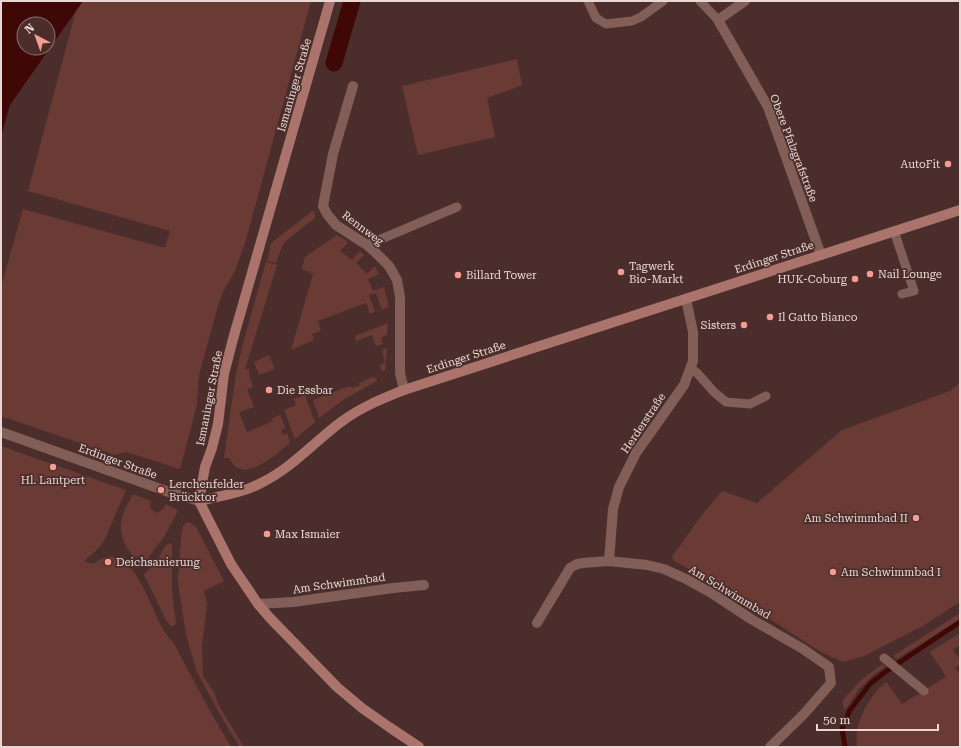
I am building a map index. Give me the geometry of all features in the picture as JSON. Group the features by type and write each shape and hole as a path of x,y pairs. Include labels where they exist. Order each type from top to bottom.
{"street":[{"name":"Ismaninger Straße","path":"200,501 205,467 212,448 218,424 224,374 330,1"},
{"path":"718,20 745,1"},
{"name":"Obere Pfalzgrafstraße","path":"718,20 768,107 820,255"},
{"name":"Rennweg","path":"353,86 333,154 323,206 326,214 336,225 367,245 389,266 397,280 400,297 400,373 404,390"},
{"name":"Erdinger Straße","path":"1,432 169,492 200,501 245,490 272,477 292,464 341,421 371,403 404,390 960,210"},
{"name":"Herderstraße","path":"609,561 613,509 619,487 636,453 684,385 693,361 693,332 686,299"},
{"path":"200,501 231,564 258,604 337,687 372,716 419,747"},
{"name":"Am Schwimmbad","path":"537,623 570,568 577,564 583,563 609,561 647,565 664,569 714,594 803,649 829,667 831,683 804,714 770,747"},
{"name":"Am Schwimmbad","path":"258,604 294,602 424,585"}],"lane":[{"path":"588,1 596,18 606,24 632,21 641,17 663,1"},
{"path":"700,1 718,20"},
{"path":"367,245 457,208"},
{"path":"894,231 914,291 902,294"},
{"path":"690,368 726,402 750,404 766,396"},
{"path":"885,659 924,691"}],"shaded area":[{"path":"1,1 83,1 56,39 56,16 16,16 16,56 44,56 10,105 1,136"},
{"path":"83,1 311,1 246,240 235,271 219,302 199,375 197,405 180,469 126,452 115,455 1,416 1,287 23,209 165,248 170,231 28,191 76,10"},
{"path":"517,59 522,85 487,98 495,137 418,155 402,86"},
{"path":"314,210 315,218 283,244 276,263 267,261 271,243"},
{"path":"337,235 348,242 340,251 352,260 360,251 364,255 356,263 367,274 375,266 379,274 368,279 373,291 384,287 389,307 382,310 376,293 369,295 375,312 370,314 366,303 318,321 321,331 312,334 314,340 291,350 313,274 302,269 305,257"},
{"path":"266,262 277,265 245,369 249,369 253,387 247,389 254,407 239,412 247,432 273,421 272,418 280,415 286,428 281,430 283,435 287,433 290,443 259,466 250,469 242,469 235,466 229,458 224,458 236,373"},
{"path":"388,323 387,335 381,338 383,344 376,346 372,335 356,341 355,336"},
{"path":"387,348 385,371 381,370 380,365 385,363 382,350"},
{"path":"269,355 275,369 259,375 254,362"},
{"path":"372,377 376,378 377,381 343,400 319,418 313,400 350,386 352,388 360,385 359,383"},
{"path":"960,383 960,602 923,626 864,656 843,662 821,652 725,590 673,560 672,557 701,516 722,491 757,503 842,430 950,391"},
{"path":"305,395 315,422 295,439 284,410 296,405 294,399"},
{"path":"1,446 126,490 105,539 99,548 84,561 93,564 107,557 119,558 129,566 138,578 159,621 173,642 231,747 1,747"},
{"path":"133,494 151,501 151,509 157,513 162,510 166,504 178,511 164,537 145,562 143,554 135,558 124,542 122,535 121,527 124,511"},
{"path":"187,522 196,527 224,581 204,591 207,605 202,645 203,676 214,692 218,704 244,747 240,747 223,720 197,672 186,635 178,578 181,537 183,526"},
{"path":"170,543 172,545 172,591 176,623 174,626 171,626 166,620 144,575 157,561 165,546"},
{"path":"960,613 960,619 897,659 893,656"},
{"path":"960,633 960,645 953,650 960,659 960,664 955,668 960,674 960,747 857,747 860,720 868,703 879,688 886,682 902,704 946,677 930,652"},
{"path":"882,664 885,667 872,676 858,690 846,709 843,707 843,700 860,681"}],"waterway":[{"path":"334,63 352,1"},
{"path":"845,747 842,728 850,710 870,684 885,672 960,622"}],"place":[{"name":"AutoFit","path":"948,164"},
{"name":"Tagwerk Bio-Markt","path":"621,272"},
{"name":"Nail Lounge","path":"870,274"},
{"name":"Billard Tower","path":"458,275"},
{"name":"HUK-Coburg","path":"855,279"},
{"name":"Il Gatto Bianco","path":"770,317"},
{"name":"Sisters","path":"744,325"},
{"name":"Die Essbar","path":"269,390"},
{"name":"Hl. Lantpert","path":"53,467"},
{"name":"Lerchenfelder Brücktor","path":"161,490"},
{"name":"Am Schwimmbad II","path":"916,518"},
{"name":"Max Ismaier","path":"267,534"},
{"name":"Deichsanierung","path":"108,562"},
{"name":"Am Schwimmbad I","path":"833,572"}]}
